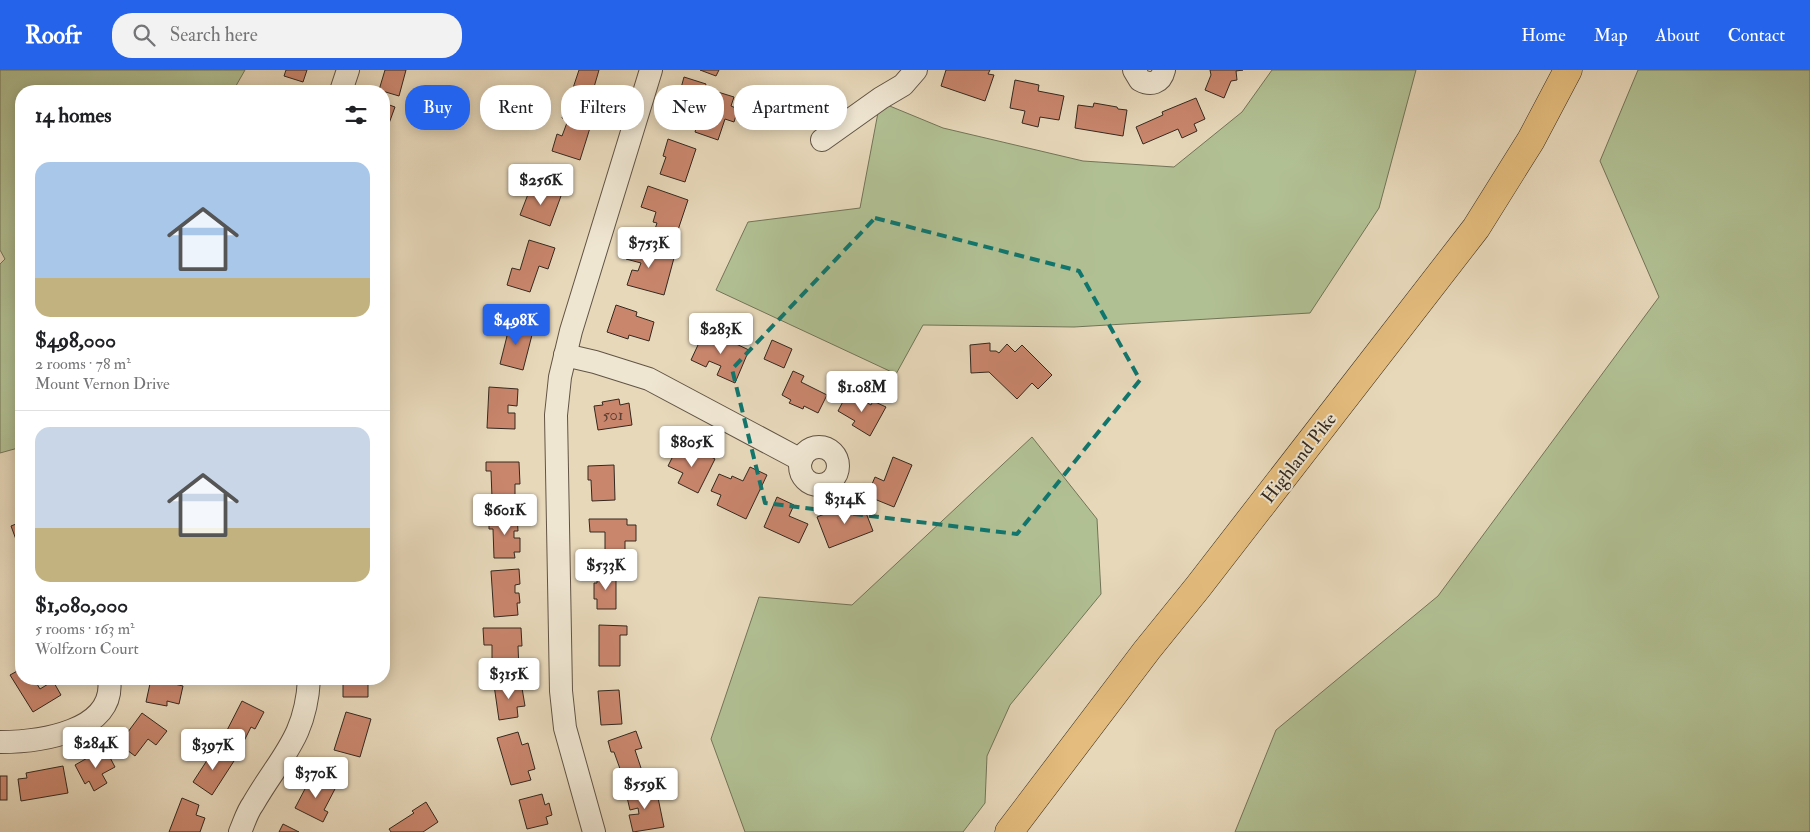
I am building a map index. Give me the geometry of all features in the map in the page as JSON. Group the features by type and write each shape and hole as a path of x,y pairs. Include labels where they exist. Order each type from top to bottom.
{"main road":[{"name":"Highland Pike","path":"1009,832 1147,650 1476,228 1531,140 1568,70"}],"street":[{"path":"343,85 348,70"},
{"path":"594,832 565,728 561,691 556,415 560,377 571,331 651,70"},
{"path":"822,140 881,98 904,85 916,70"},
{"path":"1134,70 1140,80 1149,84 1159,80 1164,70"},
{"path":"566,354 649,379 801,460"},
{"path":"0,742 42,740 88,722 100,712 107,701 110,694 109,685"},
{"path":"240,832 252,805 295,739 303,718 308,685"}],"highlighted area":[{"path":"875,218 1079,271 1140,380 1017,534 765,503 732,369"}],"green space":[{"path":"0,70 245,70 236,85 15,85 15,449 0,453 0,264 5,259 0,250"},
{"path":"1272,70 1416,70 1379,208 1310,313 1074,327 923,325 896,374 716,290 748,222 860,208 880,102 943,128 1083,161 1174,167 1242,112"},
{"path":"1638,70 1810,70 1810,832 1235,832 1276,730 1438,596 1659,297 1600,161"},
{"path":"1032,437 1097,519 1101,594 1010,705 987,756 985,803 963,832 745,832 711,739 759,597 852,605"}],"building":[{"path":"286,70 307,70 303,82 284,76"},
{"path":"385,70 406,70 399,96 390,93 390,85 380,85"},
{"path":"579,70 599,70 595,85 574,85"},
{"path":"700,70 719,70 716,76"},
{"path":"946,70 990,70 988,74 994,75 985,101 941,86"},
{"path":"1210,70 1243,70 1236,71 1237,80 1231,81 1224,98 1205,90 1211,75"},
{"path":"684,77 706,84 706,85 682,85"},
{"path":"1015,80 1039,85 1038,91 1064,96 1059,120 1040,117 1038,127 1022,123 1025,111 1010,108"},
{"path":"724,94 734,97 731,106 734,107 734,122 725,119 724,122"},
{"path":"1196,98 1205,119 1194,124 1197,131 1182,138 1178,129 1143,144 1136,127 1163,115 1162,112"},
{"path":"1094,103 1127,110 1123,136 1075,128 1078,105 1093,107"},
{"path":"390,105 395,107 390,121"},
{"path":"564,130 589,130 580,160 552,151 557,134 562,136"},
{"path":"696,130 721,130 718,140 695,132"},
{"path":"668,139 696,149 685,182 660,174 666,157 663,156"},
{"path":"648,186 688,200 674,242 653,235 657,223 653,222 656,212 641,207"},
{"path":"542,188 561,196 550,226 520,215 530,189 540,193"},
{"path":"529,240 555,248 548,269 539,266 530,292 507,285 512,268 520,270"},
{"path":"631,242 648,247 648,250 674,258 664,295 627,285 632,270 638,271 641,263 626,259"},
{"path":"616,305 637,312 636,316 654,322 649,341 629,335 628,339 607,332"},
{"path":"503,323 533,331 523,370 500,364 507,336 500,334"},
{"path":"704,332 723,341 726,334 736,338 734,343 749,350 735,383 717,375 721,366 709,361 706,367 691,360"},
{"path":"772,340 792,349 784,368 764,359"},
{"path":"990,343 990,351 999,353 1007,344 1015,352 1022,345 1052,375 1038,389 1032,383 1017,399 989,372 971,373 970,345"},
{"path":"793,371 804,376 801,382 827,395 818,413 804,406 803,409 789,403 791,400 782,395"},
{"path":"489,387 518,389 517,406 508,405 508,413 515,413 515,429 487,428"},
{"path":"848,392 871,405 873,401 886,407 870,436 852,425 855,421 838,411"},
{"path":"619,399 620,405 629,403 632,425 598,430 594,406 603,405 602,402"},
{"path":"678,446 698,456 700,451 715,459 698,493 678,483 683,473 668,466"},
{"path":"893,457 912,465 894,507 867,496 875,477 884,481"},
{"path":"486,462 519,462 520,484 515,484 515,498 492,498 491,471 486,471"},
{"path":"614,465 615,500 592,501 591,480 588,480 588,466"},
{"path":"750,467 767,475 746,519 717,505 721,495 711,491 719,474 731,479 732,476 743,481"},
{"path":"777,497 794,505 789,516 808,524 799,543 764,527"},
{"path":"861,500 873,531 829,548 817,517 837,509 841,519 849,516 845,506"},
{"path":"517,515 518,531 514,531 514,538 520,538 520,552 514,552 515,558 494,558 493,529 489,529 489,516"},
{"path":"589,519 627,519 627,525 636,525 636,541 625,541 625,555 605,555 605,532 590,532"},
{"path":"15,524 15,537 11,526"},
{"path":"519,569 520,584 515,585 515,593 519,593 520,603 517,603 518,615 494,617 491,571"},
{"path":"597,572 616,572 616,609 597,609 597,599 594,599 594,583 597,583"},
{"path":"599,625 627,626 627,635 620,635 620,666 599,666"},
{"path":"483,628 521,628 522,646 518,646 519,670 492,671 492,645 484,645"},
{"path":"15,672 15,683 10,675"},
{"path":"521,682 525,706 517,707 518,717 499,720 494,685"},
{"path":"16,685 38,685 40,689 46,685 55,685 61,695 33,712"},
{"path":"150,685 183,686 179,704 167,701 167,706 146,702"},
{"path":"343,685 368,685 368,697 343,697"},
{"path":"619,690 622,724 601,725 598,691"},
{"path":"242,701 264,712 255,729 251,727 240,749 222,740"},
{"path":"346,712 371,719 360,757 334,750"},
{"path":"142,713 167,731 156,745 148,739 135,756 119,744"},
{"path":"636,731 642,748 635,750 643,774 624,780 608,741"},
{"path":"518,732 522,745 528,743 535,769 528,771 531,780 511,785 497,738"},
{"path":"105,748 115,767 102,774 107,783 94,791 89,781 85,784 75,765"},
{"path":"215,748 234,761 212,795 193,782"},
{"path":"63,766 68,793 21,801 18,779 27,778 26,773"},
{"path":"0,776 7,776 7,800 0,800"},
{"path":"317,777 336,787 324,810 328,812 323,822 295,808 306,787 311,789"},
{"path":"656,788 664,827 633,832 629,815 639,814 638,808 630,810 626,793"},
{"path":"542,794 545,805 549,803 552,815 546,817 548,824 527,829 519,800"},
{"path":"182,798 199,805 196,815 205,818 200,832 169,832"},
{"path":"426,802 438,822 423,832 391,832 389,829 414,813 412,811"},
{"path":"283,824 299,832 279,832"}]}
